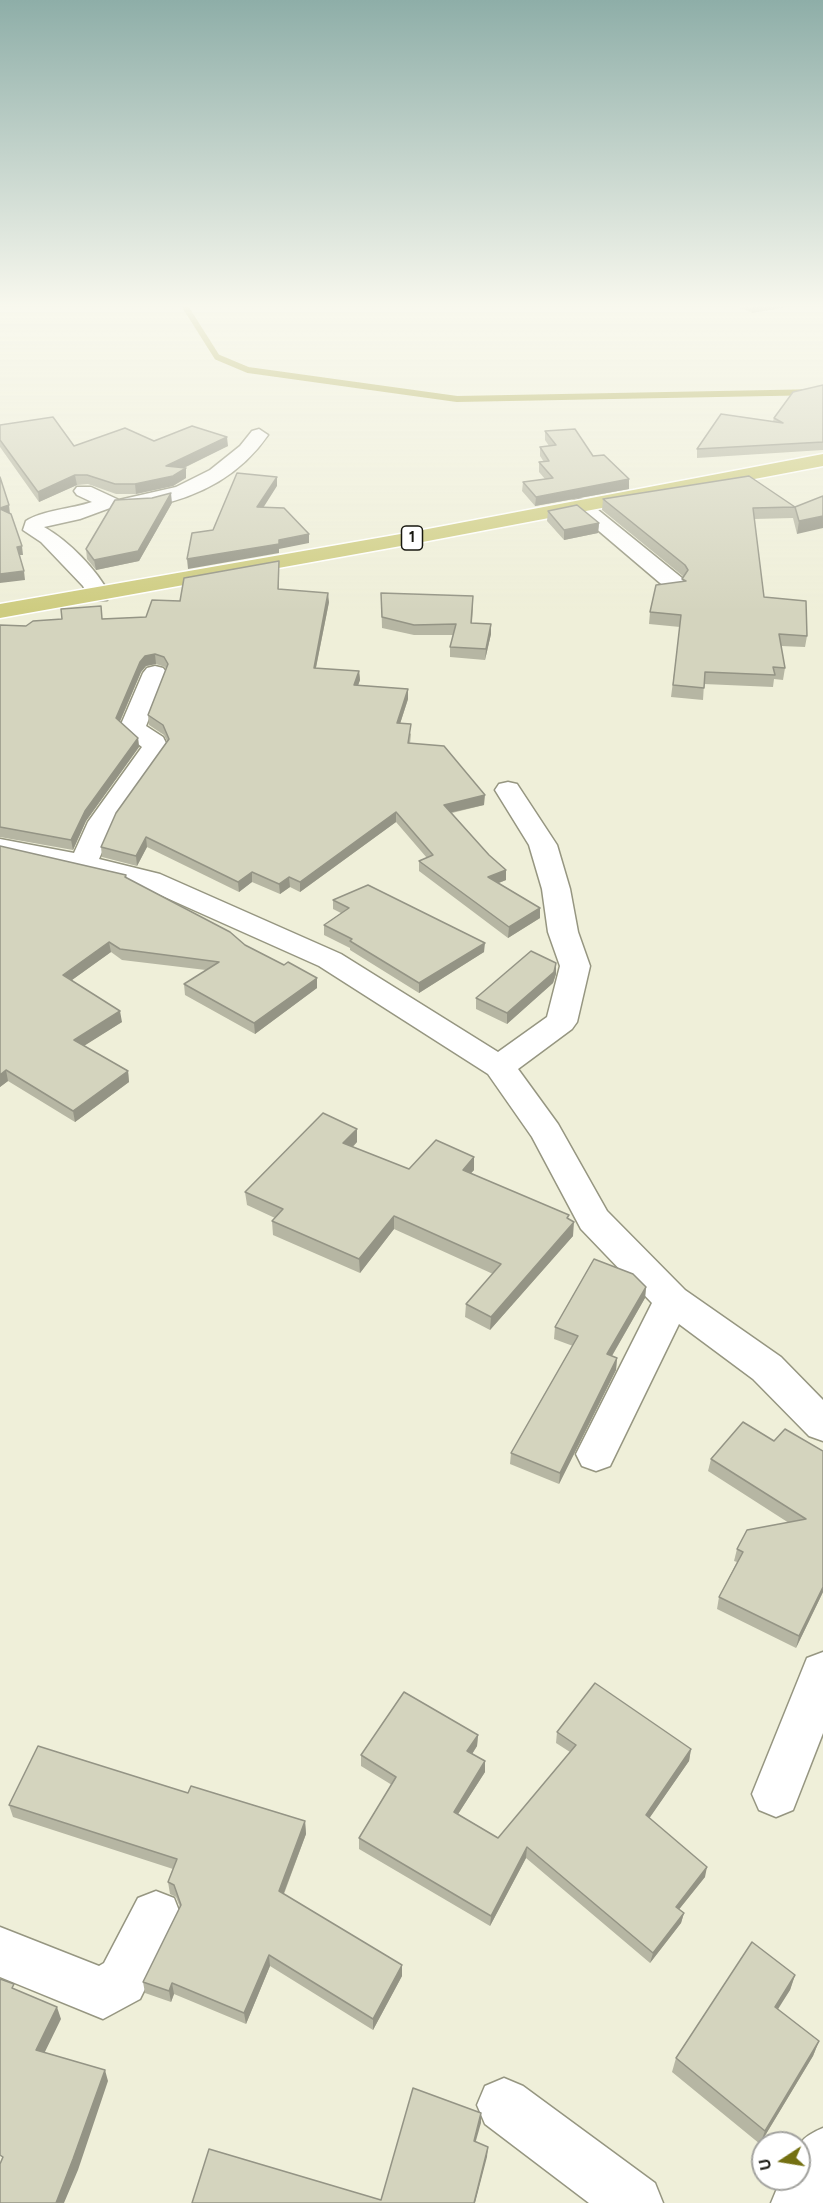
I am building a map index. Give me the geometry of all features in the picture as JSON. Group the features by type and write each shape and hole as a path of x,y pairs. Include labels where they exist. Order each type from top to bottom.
{"highway":[{"name":"1","path":"0,611 99,595 823,460"}],"street":[{"path":"99,595 93,583 48,538 33,530 33,525 41,520 73,515 110,502 147,502 172,497 219,474 244,456 259,435"},
{"path":"84,492 110,502"},
{"path":"580,505 674,583"},
{"path":"82,865 102,822 155,747 154,742 132,729 155,673"},
{"path":"499,1067 561,1022 575,966 563,932 556,889 543,845 508,790"},
{"path":"0,847 129,873 150,880 330,960 499,1067 546,1132 594,1220 672,1300 767,1368 823,1425"},
{"path":"596,1454 672,1300"},
{"path":"776,1794 823,1673"},
{"path":"0,1952 103,1994 122,1981 156,1916"},
{"path":"504,2105 635,2203"},
{"path":"799,2203 823,2156"}],"building":[{"path":"782,407 823,407 823,442 697,449 721,414 783,423 774,418"},
{"path":"53,417 74,446 125,428 154,441 192,426 227,437 166,466 186,468 173,476 135,484 115,484 87,475 75,475 38,492 0,440 0,425"},
{"path":"575,429 593,456 604,455 629,479 536,497 523,482 553,478 539,462 549,461 540,447 556,445 545,431"},
{"path":"237,473 277,477 257,507 284,508 309,534 279,540 279,544 187,559 192,533 213,530"},
{"path":"749,476 795,507 753,508 764,597 806,601 807,636 779,634 785,668 773,667 775,675 705,672 704,688 673,685 681,615 650,612 656,585 686,581 682,579 688,570 685,565 603,499"},
{"path":"0,477 9,505 0,508"},
{"path":"171,493 138,551 94,560 86,549 115,500 152,498"},
{"path":"823,496 823,516 799,521 795,507"},
{"path":"577,505 599,523 564,530 548,511"},
{"path":"0,509 11,514 22,546 17,547 24,571 0,574"},
{"path":"279,561 278,589 328,593 314,668 359,671 354,685 408,689 397,723 411,724 408,743 444,746 485,795 444,805 489,855 506,870 488,877 540,908 509,927 419,861 433,855 396,812 300,882 289,877 279,884 252,872 238,882 146,837 136,856 101,847 116,813 169,739 163,725 148,715 168,664 164,657 155,654 145,656 140,662 116,718 138,738 85,811 71,840 0,827 0,625 26,626 33,621 62,619 61,609 101,606 102,619 146,617 152,600 180,601 184,578"},
{"path":"381,593 473,596 471,623 491,624 486,649 450,647 456,624 414,625 382,617"},
{"path":"0,846 126,875 125,877 230,932 245,945 284,965 288,962 317,978 254,1023 184,984 219,962 120,949 109,942 63,975 120,1011 74,1040 128,1071 73,1111 6,1070 0,1075"},
{"path":"368,885 485,943 419,983 350,941 352,939 324,925 349,908 333,900"},
{"path":"531,951 556,963 554,972 507,1013 476,998"},
{"path":"323,1113 357,1129 343,1143 409,1169 436,1140 474,1157 463,1170 569,1215 567,1218 574,1222 491,1317 466,1304 501,1264 394,1216 359,1259 272,1221 283,1209 245,1192"},
{"path":"594,1259 633,1274 646,1287 607,1354 617,1358 560,1473 511,1453 578,1336 555,1327"},
{"path":"743,1422 774,1441 785,1429 823,1451 823,1587 799,1636 719,1597 743,1552 737,1549 747,1530 806,1519 711,1459"},
{"path":"595,1683 691,1749 646,1815 707,1867 676,1907 684,1913 653,1953 527,1847 491,1916 359,1838 396,1777 361,1755 404,1692 478,1735 467,1751 485,1761 454,1812 498,1838 576,1745 557,1732"},
{"path":"38,1746 188,1793 191,1786 305,1821 279,1891 402,1965 373,2019 269,1955 244,2013 172,1983 169,1991 143,1982 181,1905 174,1885 168,1882 177,1859 9,1805"},
{"path":"752,1942 795,1975 775,2007 819,2041 765,2131 676,2058"},
{"path":"0,1979 14,1984 12,1988 57,2007 36,2050 105,2070 56,2203 0,2203 0,2164 3,2157 0,2155"},
{"path":"413,2088 481,2113 474,2141 488,2147 474,2203 192,2203 209,2149 381,2200"}]}
